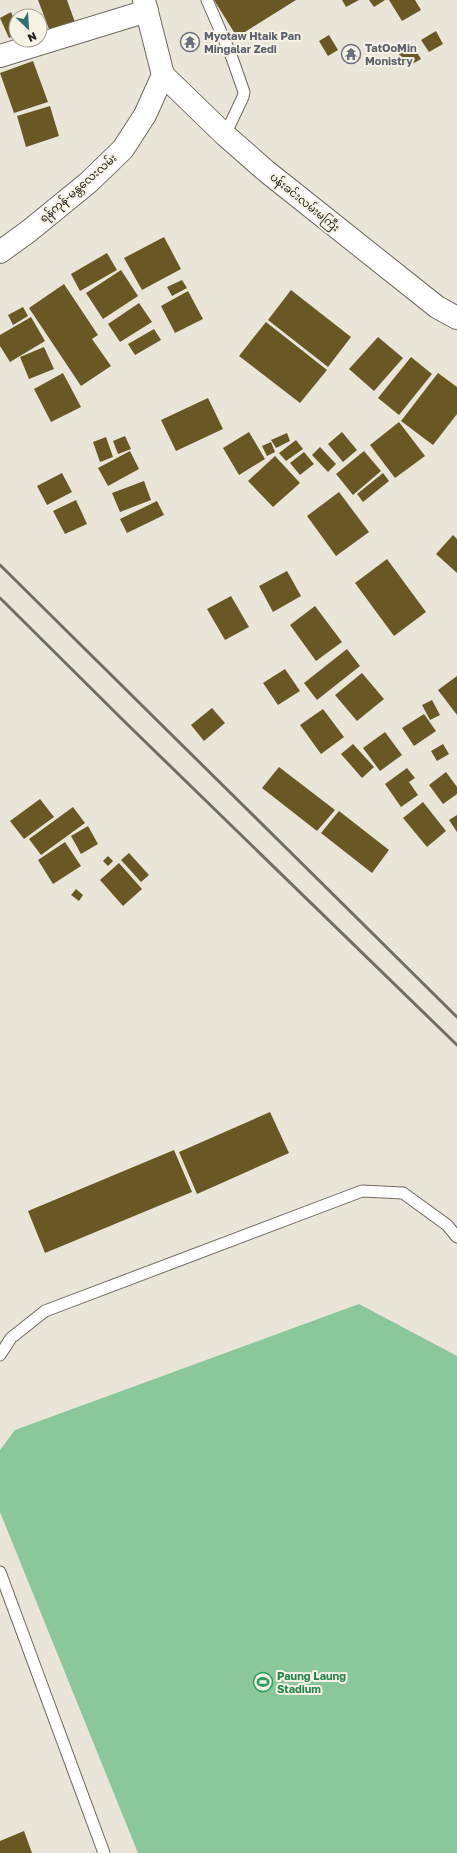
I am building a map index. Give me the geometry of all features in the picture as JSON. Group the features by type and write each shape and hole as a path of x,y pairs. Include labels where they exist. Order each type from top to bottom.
{"main road":[{"path":"0,56 146,6 162,75"},
{"name":"ပန်းခင်းလမ်းမကြီး","path":"162,75 225,135 266,171 430,302 457,318"},
{"name":"ရန်ကုန်-မန္တလေးလမ်း","path":"0,252 29,231 89,182 123,149 145,115 162,75"}],"lane":[{"path":"207,0 231,55 244,92 225,135"},
{"path":"0,1355 11,1338 45,1311 362,1191 403,1193 447,1225 457,1237"},
{"path":"0,1572 104,1853"}],"green space":[{"name":"Paung Laung Stadium","path":"359,1304 457,1356 457,1853 138,1853 0,1512 0,1450 15,1430"}],"building":[{"path":"38,0 67,0 77,28 52,37 48,26 48,8 41,8"},
{"path":"214,0 296,0 237,37"},
{"path":"342,0 359,0 346,7"},
{"path":"369,0 385,0 374,7"},
{"path":"389,0 415,0 421,10 402,21"},
{"path":"8,14 8,36 0,18"},
{"path":"436,31 443,44 429,52 421,40"},
{"path":"329,35 338,50 328,56 319,41"},
{"path":"411,43 421,59 407,67 397,51"},
{"path":"33,61 48,102 14,113 0,73"},
{"path":"50,106 59,136 26,147 17,116"},
{"path":"164,237 181,269 142,290 124,258"},
{"path":"107,253 117,270 80,291 71,274"},
{"path":"121,270 138,296 103,319 86,293"},
{"path":"182,280 187,288 172,296 167,287"},
{"path":"64,284 98,335 92,339 111,366 81,386 29,308"},
{"path":"291,290 351,337 328,367 268,320"},
{"path":"188,291 203,319 175,333 161,306"},
{"path":"139,303 152,322 120,342 108,324"},
{"path":"23,307 28,316 13,325 8,315"},
{"path":"31,317 45,341 10,362 0,346 0,335"},
{"path":"266,322 327,370 300,403 239,356"},
{"path":"154,329 161,340 135,355 128,344"},
{"path":"378,337 403,358 374,391 349,369"},
{"path":"44,347 54,369 29,379 20,357"},
{"path":"411,357 432,374 399,415 378,398"},
{"path":"63,373 81,407 51,422 34,389"},
{"path":"438,373 457,387 457,414 433,445 401,421"},
{"path":"208,398 223,429 176,451 161,420"},
{"path":"399,422 425,456 395,478 370,445"},
{"path":"249,432 265,459 239,475 223,448"},
{"path":"342,432 357,450 343,462 328,444"},
{"path":"287,433 290,441 276,448 271,440"},
{"path":"125,436 131,449 118,454 113,441"},
{"path":"106,437 113,457 100,462 93,442"},
{"path":"296,440 303,449 286,461 279,453"},
{"path":"271,442 275,452 267,456 262,446"},
{"path":"320,447 336,464 328,472 312,455"},
{"path":"130,451 139,469 108,486 98,468"},
{"path":"364,451 381,471 353,495 336,474"},
{"path":"304,452 314,464 300,475 290,463"},
{"path":"275,456 300,483 273,507 248,481"},
{"path":"62,473 72,492 47,505 37,486"},
{"path":"383,473 389,481 363,502 357,494"},
{"path":"144,481 151,500 120,512 112,493"},
{"path":"339,492 369,532 336,556 307,516"},
{"path":"76,500 87,524 65,534 53,511"},
{"path":"157,501 164,515 127,533 120,519"},
{"path":"453,535 457,539 457,573 436,554"},
{"path":"387,559 426,612 394,636 355,583"},
{"path":"287,571 301,596 273,612 259,586"},
{"path":"231,596 249,627 225,640 207,609"},
{"path":"315,606 342,642 316,661 290,625"},
{"path":"347,649 360,666 317,700 304,683"},
{"path":"285,669 300,691 278,705 263,683"},
{"path":"362,673 384,699 357,721 335,695"},
{"path":"457,676 457,715 438,690"},
{"path":"432,700 440,715 430,720 422,705"},
{"path":"212,708 225,723 204,741 191,725"},
{"path":"323,709 344,737 321,754 300,725"},
{"path":"424,714 436,731 414,746 402,728"},
{"path":"385,732 402,755 380,771 363,748"},
{"path":"353,744 374,767 362,778 341,754"},
{"path":"443,744 449,754 437,761 431,751"},
{"path":"279,767 335,810 317,831 262,788"},
{"path":"407,768 415,778 409,782 418,795 401,807 385,784"},
{"path":"446,772 457,787 457,794 443,804 429,785"},
{"path":"40,799 54,817 24,839 10,821"},
{"path":"423,802 446,831 427,847 403,818"},
{"path":"73,807 85,823 41,855 29,839"},
{"path":"339,811 389,850 372,873 321,833"},
{"path":"457,815 457,832 449,820"},
{"path":"88,826 98,844 81,854 71,836"},
{"path":"65,842 81,866 53,884 38,860"},
{"path":"129,853 149,875 141,882 121,860"},
{"path":"108,856 113,861 108,866 103,861"},
{"path":"119,863 142,889 123,906 100,880"},
{"path":"76,889 83,895 79,901 71,895"},
{"path":"270,1112 289,1153 197,1194 179,1152"},
{"path":"174,1150 192,1192 45,1253 28,1211"},
{"path":"24,1831 32,1853 0,1853 0,1841"}],"railway":[{"path":"0,565 457,1017"},
{"path":"0,598 128,725 457,1045"}],"place":[{"name":"Myotaw Htaik Pan Mingalar Zedi","path":"190,42"},
{"name":"TatOoMin Monistry","path":"351,54"},
{"name":"Paung Laung Stadium","path":"263,1682"}]}
